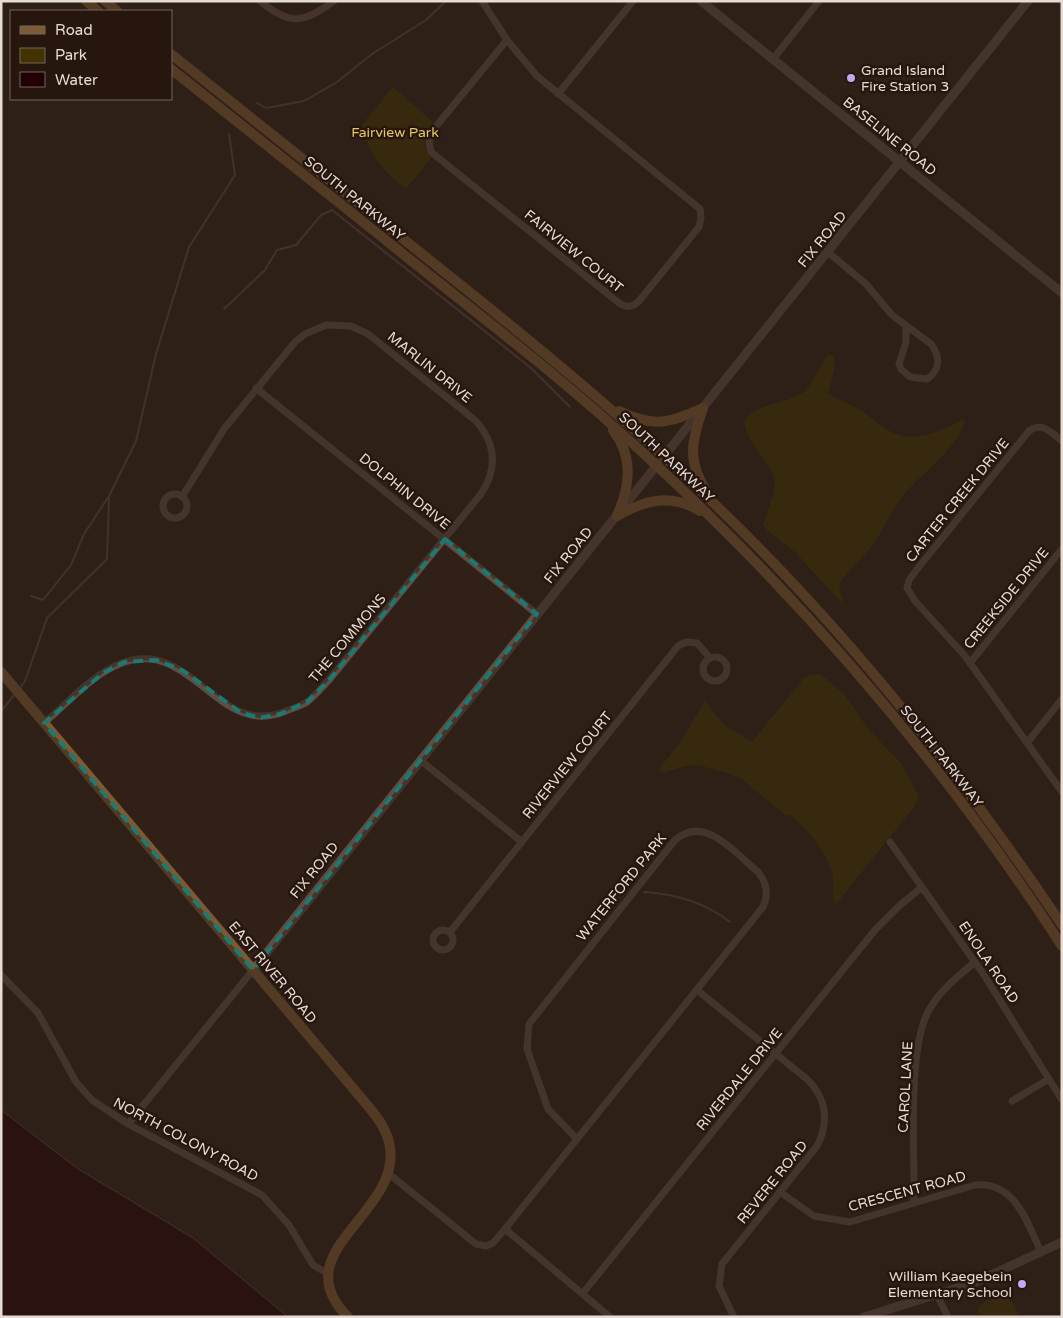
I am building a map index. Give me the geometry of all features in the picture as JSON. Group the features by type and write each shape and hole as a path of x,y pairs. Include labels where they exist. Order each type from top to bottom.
{"main road":[{"path":"86,1 97,10"},
{"path":"105,1 116,10"},
{"name":"SOUTH PARKWAY","path":"172,55 470,292 607,405 713,503 790,580 881,682 979,808 1062,925"},
{"name":"SOUTH PARKWAY","path":"172,70 597,412 713,519 817,627 895,718 968,812 1062,946"},
{"path":"607,405 643,421 655,423 672,421 703,408"},
{"path":"703,408 695,430 692,455 697,474 713,503"},
{"path":"597,412 619,438 628,465 628,482 617,516"},
{"path":"617,516 644,503 666,500 684,503 713,519"},
{"name":"EAST RIVER ROAD","path":"1,672 378,1119 389,1143 389,1174 374,1200 336,1249 328,1273 330,1294 348,1317"}],"street":[{"path":"260,1 278,15 298,20 307,18 334,1"},
{"path":"482,1 507,40"},
{"path":"558,94 633,1"},
{"name":"BASELINE ROAD","path":"701,1 1062,293"},
{"path":"773,59 819,1"},
{"name":"FIX ROAD","path":"128,1124 829,253 1028,1"},
{"name":"FAIRVIEW COURT","path":"507,40 522,60 558,94 691,200 701,213 701,222 695,232 640,301 633,306 618,303 431,152 429,142 433,130 507,40"},
{"path":"829,253 866,284 892,314 936,350 938,362 934,373 926,379 910,377 901,369 899,364 906,342 906,326"},
{"name":"MARLIN DRIVE","path":"182,497 224,429 295,342 305,334 326,325 342,324 360,329 394,354 476,421 491,443 493,463 488,484 445,539"},
{"name":"DOLPHIN DRIVE","path":"256,388 537,614"},
{"name":"CARTER CREEK DRIVE","path":"970,663 912,597 907,590 908,582 1028,431 1034,427 1043,428 1062,441"},
{"name":"THE COMMONS","path":"44,723 103,672 124,662 143,660 156,660 175,666 231,708 259,718 280,714 307,702 329,680 445,539"},
{"name":"CREEKSIDE DRIVE","path":"970,663 1062,548"},
{"name":"RIVERVIEW COURT","path":"450,932 678,646 686,642 697,643 710,658"},
{"path":"970,663 1062,792"},
{"path":"1026,744 1062,699"},
{"path":"420,760 522,842"},
{"name":"WATERFORD PARK","path":"389,1174 476,1244 490,1244 505,1229 763,907 767,890 763,878 713,835 701,830 688,831 675,840 529,1024 527,1049 548,1109 558,1122 577,1139"},
{"name":"ENOLA ROAD","path":"890,842 975,962 1062,1100"},
{"name":"RIVERDALE DRIVE","path":"583,1294 875,930 899,906 922,887"},
{"name":"CAROL LANE","path":"914,1203 916,1063 922,1027 938,996 975,962"},
{"name":"NORTH COLONY ROAD","path":"1,975 38,1013 84,1091 103,1108 128,1124 262,1195 289,1225 313,1265 328,1273"},
{"name":"REVERE ROAD","path":"697,990 814,1086 825,1115 824,1131 817,1146 722,1264 720,1271 721,1293 734,1317"},
{"path":"1012,1101 1049,1079"},
{"name":"CRESCENT ROAD","path":"780,1192 805,1212 832,1220 850,1222 975,1185 994,1186 1013,1198 1041,1252"},
{"path":"505,1229 607,1316"},
{"path":"864,1317 981,1280 1062,1242"},
{"path":"937,1295 948,1317"}],"highlighted area":[{"path":"445,539 537,614 253,970 44,723 103,673 124,662 156,660 182,670 240,712 259,718 280,714 307,702 329,680"}],"green space":[{"name":"Fairview Park","path":"393,87 433,122 425,140 426,149 431,158 406,189 378,162 368,145 361,126"},
{"path":"828,354 833,357 835,366 828,393 861,410 893,433 910,437 931,434 965,419 956,439 901,498 871,547 842,580 839,585 843,600 841,602 795,552 768,531 763,524 773,494 774,477 750,438 744,421 756,411 799,395 812,382"},
{"path":"820,674 843,693 869,730 901,763 919,796 914,807 836,904 833,897 832,872 825,856 809,833 790,815 785,815 742,779 727,773 698,765 685,766 663,773 659,769 681,741 705,701 723,724 752,742 804,678"},
{"path":"999,1295 1007,1297 1013,1302 1017,1317 981,1317 978,1310 980,1305"}],"water":[{"path":"1,1110 78,1169 193,1238 288,1317 1,1317"}],"waterway":[{"path":"257,103 266,108 304,101 337,82 372,54 426,20 446,1"},
{"path":"31,596 43,600 71,565 84,534 109,496 136,441 156,354 189,247 235,175 229,134"},
{"path":"224,309 265,270 277,250 296,245 321,215 332,210 531,368 570,407"},
{"path":"20,688 25,681 47,618 107,559 109,498"},
{"path":"1,711 15,694"},
{"path":"644,892 679,897 711,910 730,922"}],"place":[{"name":"Grand Island Fire Station 3","path":"851,78"},
{"name":"William Kaegebein Elementary School","path":"1022,1284"}]}
